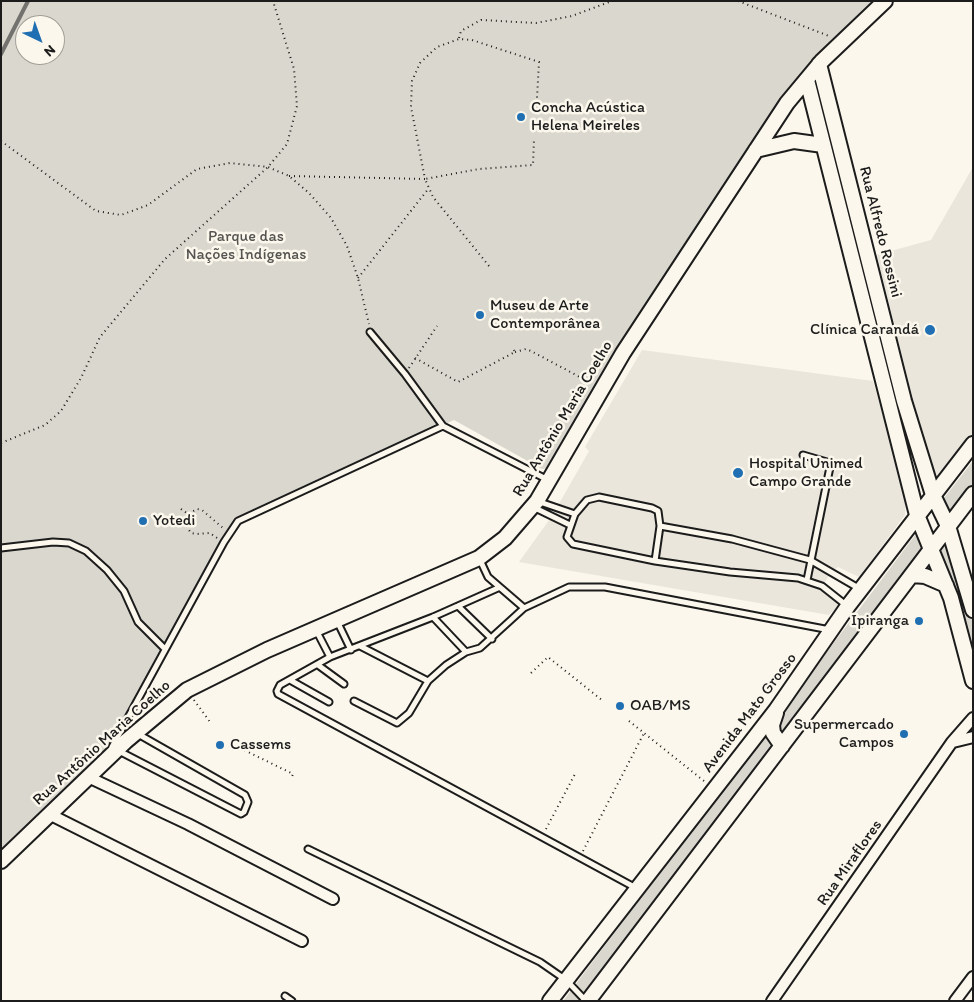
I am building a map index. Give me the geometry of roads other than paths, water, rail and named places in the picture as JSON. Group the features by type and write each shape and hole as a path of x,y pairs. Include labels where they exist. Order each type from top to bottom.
{"street":[{"name":"Rua Antônio Maria Coelho","path":"1,861 117,749 187,690 267,650 480,558 505,538 535,504 623,354 787,103 819,64 885,1"},
{"name":"Rua Alfredo Rossini","path":"819,64 904,401 933,495 948,526 973,610"},
{"path":"807,80 814,99 823,145 917,515 946,585 973,681"},
{"path":"756,150 794,140 823,145"},
{"name":"Avenida Mato Grosso","path":"550,1001 776,710 833,631 848,606 973,444"},
{"path":"587,1001 973,494"},
{"path":"912,575 924,576 946,585"},
{"path":"958,631 973,638"},
{"path":"776,710 772,725 773,733 782,746"},
{"name":"Rua Miraflores","path":"772,1001 952,742 973,718"},
{"path":"952,742 973,737"},
{"path":"88,777 188,824 333,899"},
{"path":"49,814 302,941"},
{"path":"955,1001 973,977"}],"lane":[{"path":"370,332 405,374 443,426 549,481"},
{"path":"104,762 229,532 244,517 443,426"},
{"path":"803,455 827,462 830,467 807,580"},
{"path":"655,560 660,514 652,508 599,497 588,500 575,514 567,537 573,544 655,560 807,580 822,586 848,606"},
{"path":"535,504 575,514"},
{"path":"535,504 570,525"},
{"path":"660,526 732,539 810,560 861,589"},
{"path":"1,548 53,542 69,543 86,551 108,570 124,591 138,622 165,649"},
{"path":"480,558 488,577 498,588 524,608"},
{"path":"354,701 397,723 401,722 409,713 428,681 446,665 466,652 480,648 524,608 568,587 605,587 833,631"},
{"path":"498,588 433,617 330,657 277,689 278,694 636,888"},
{"path":"458,606 492,639"},
{"path":"433,617 466,652"},
{"path":"336,620 351,650"},
{"path":"316,629 330,657"},
{"path":"360,646 428,681"},
{"path":"318,665 344,684"},
{"path":"290,680 329,702"},
{"path":"117,749 241,814 244,812 248,802 245,795 136,733"},
{"path":"308,849 540,962 566,980 587,1001"},
{"path":"285,996 292,1001"}],"waterway":[{"path":"1,54 28,1"}],"place":[{"name":"Concha Acústica Helena Meireles","path":"521,117"},
{"name":"Museu de Arte Contemporânea","path":"480,315"},
{"name":"Clínica Carandá","path":"930,330"},
{"name":"Hospital Unimed Campo Grande","path":"738,473"},
{"name":"Yotedi","path":"143,521"},
{"name":"Ipiranga","path":"919,621"},
{"name":"OAB/MS","path":"620,706"},
{"name":"Supermercado Campos","path":"904,734"},
{"name":"Cassems","path":"220,745"}],"park label":[{"name":"Parque das Nações Indígenas","path":"246,246"}]}
